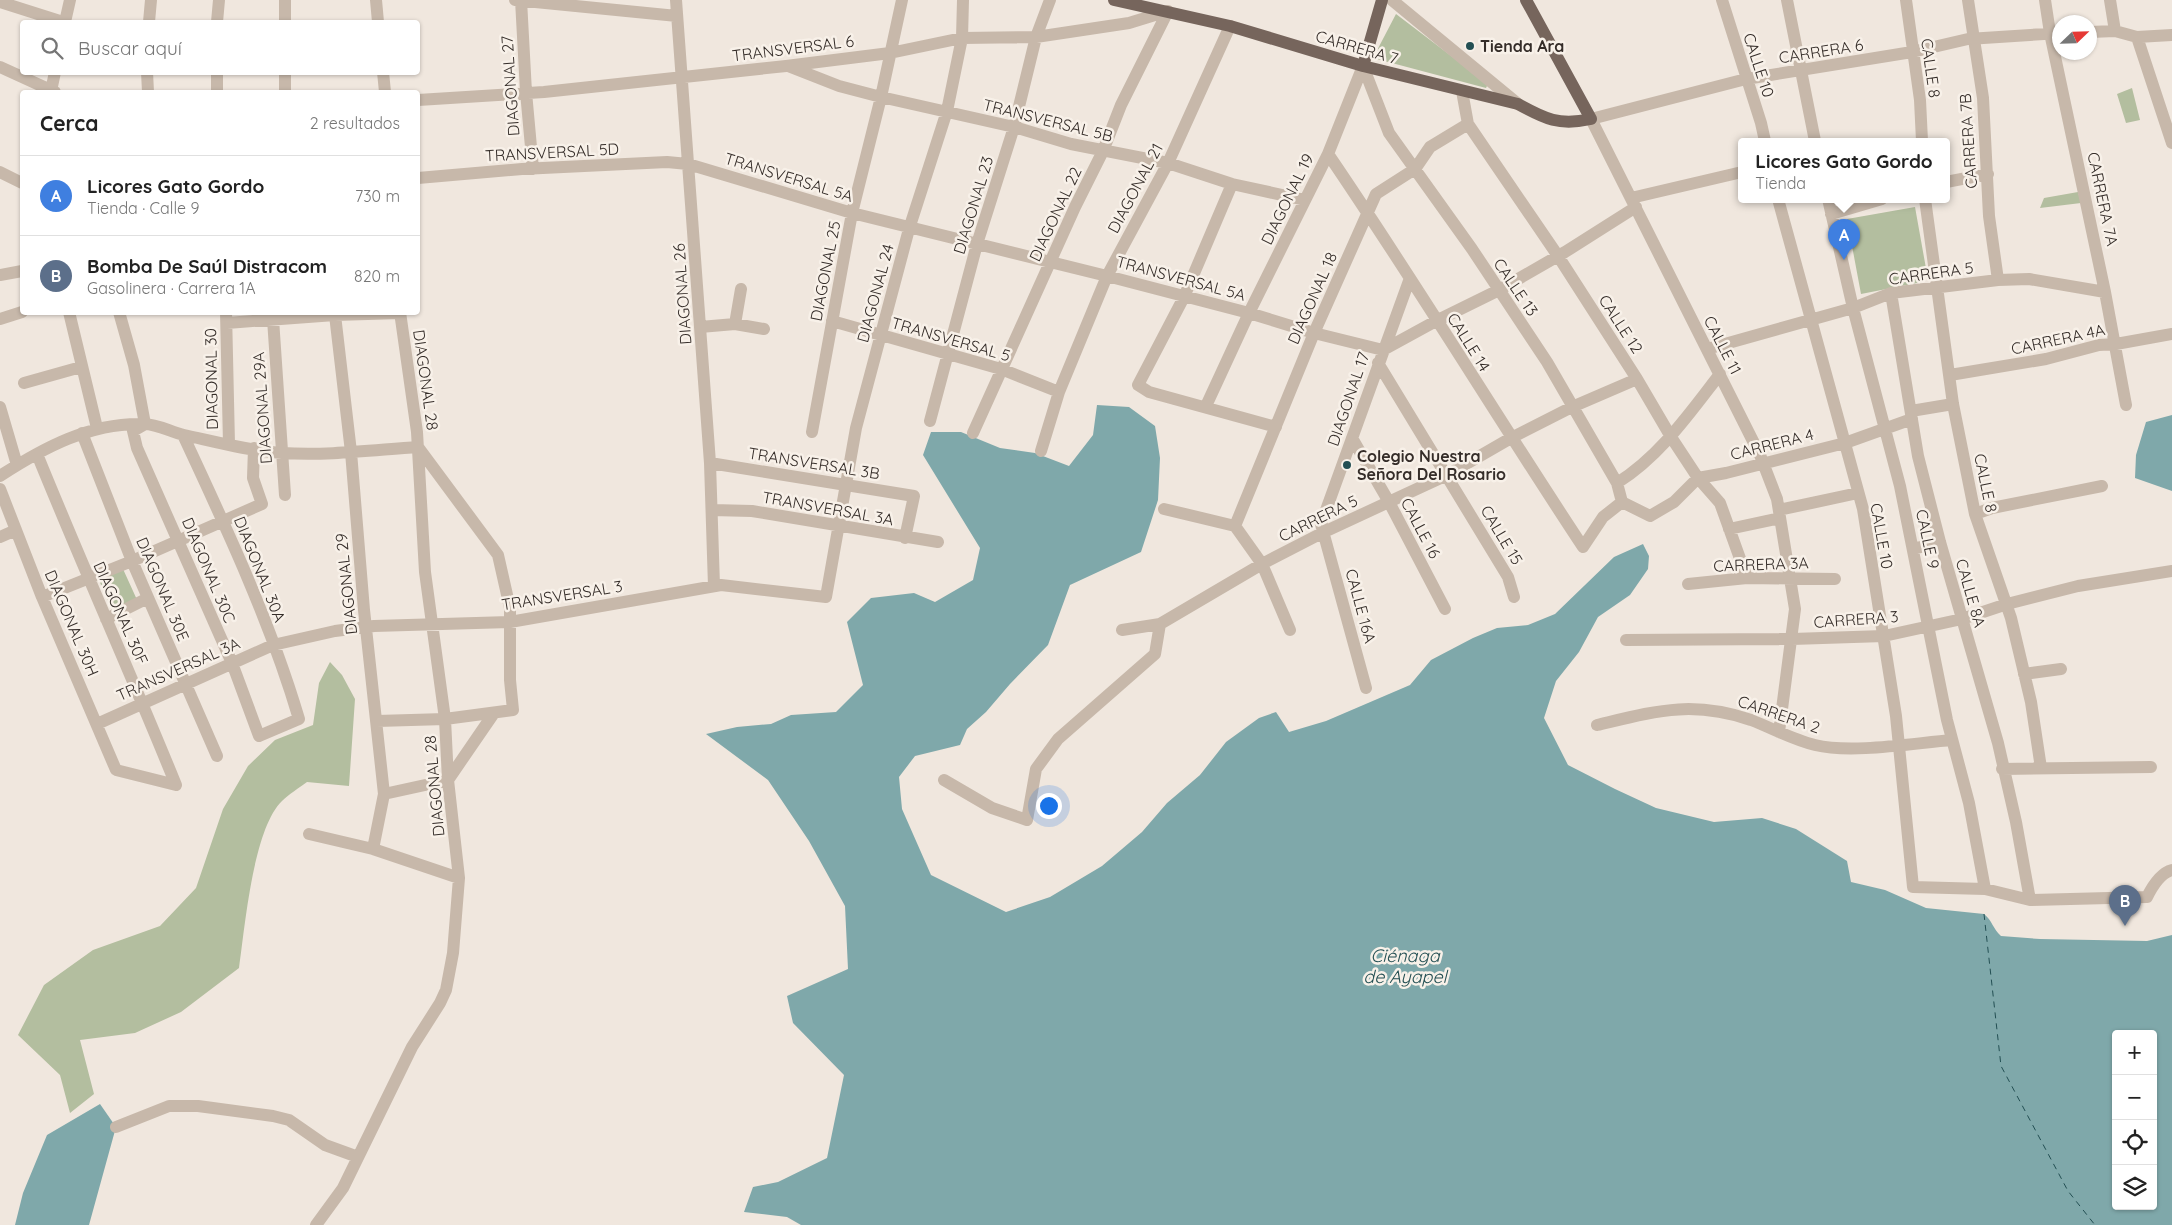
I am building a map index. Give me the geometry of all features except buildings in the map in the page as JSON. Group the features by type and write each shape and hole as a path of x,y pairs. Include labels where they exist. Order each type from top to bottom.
{"main road":[{"name":"CARRERA 7","path":"1114,0 1230,26 1363,66 1518,104 1540,117 1552,120 1571,123 1591,119"},
{"name":"DIAGONAL 19","path":"1363,66 1382,0"},
{"name":"CALLE 11","path":"1526,0 1591,119"}],"street":[{"path":"65,20 70,0"},
{"path":"149,20 151,0"},
{"path":"217,20 219,0"},
{"path":"285,0 285,20"},
{"path":"376,0 378,20"},
{"path":"519,0 678,16"},
{"name":"DIAGONAL 27","path":"519,0 533,169"},
{"name":"DIAGONAL 26","path":"676,0 710,463 714,586"},
{"name":"DIAGONAL 25","path":"812,432 852,214 881,97 902,0"},
{"name":"DIAGONAL 24","path":"826,597 856,428 880,335 895,288 909,229 947,111 962,38 963,0"},
{"name":"DIAGONAL 23","path":"930,421 977,244 1014,127 1036,37 1050,0"},
{"path":"1392,0 1518,104"},
{"name":"CALLE 10","path":"1722,0 1746,79 1762,123 1764,138"},
{"path":"1788,0 1800,71 1814,138"},
{"name":"CALLE 8","path":"1906,0 1920,100 1922,138"},
{"name":"CARRERA 7B","path":"1968,0 1983,98 1989,216 1998,280"},
{"name":"CARRERA 7A","path":"2045,0 2052,23"},
{"path":"2110,0 2115,31"},
{"path":"0,2 58,20"},
{"name":"TRANSVERSAL 6","path":"420,100 544,92 786,66 890,53 962,38 1036,37 1129,23 1168,11"},
{"name":"DIAGONAL 22","path":"973,433 1074,207 1104,151 1121,105 1168,11"},
{"name":"DIAGONAL 21","path":"1041,451 1059,392 1107,276 1168,163 1230,26"},
{"path":"2097,32 2115,31 2137,37 2172,35"},
{"name":"CARRERA 6","path":"1591,119 1746,79 1912,52 1973,38 2052,33"},
{"path":"2137,37 2172,144"},
{"name":"CARRERA 7A","path":"2060,60 2116,344 2126,405"},
{"name":"TRANSVERSAL 5B","path":"786,66 839,86 881,97 1014,127 1071,144 1168,163 1232,184 1305,200"},
{"name":"DIAGONAL 19","path":"1206,406 1249,313 1328,154 1363,66"},
{"name":"CALLE 13","path":"1363,66 1388,133 1499,290 1547,362 1617,483 1622,502"},
{"path":"0,67 49,90"},
{"path":"53,90 55,75"},
{"path":"147,75 148,90"},
{"path":"217,75 218,90"},
{"path":"285,75 285,90"},
{"path":"383,75 385,90"},
{"name":"CALLE 12","path":"1462,91 1468,124 1558,256 1698,478 1720,503 1747,578"},
{"name":"CALLE 11","path":"1591,119 1763,463 1780,514 1795,609 1779,732"},
{"name":"DIAGONAL 18","path":"1235,526 1314,333 1376,194 1414,169 1430,147 1468,124"},
{"name":"CALLE 14","path":"1328,154 1410,278 1510,438 1583,547 1603,517 1622,502"},
{"name":"TRANSVERSAL 5D","path":"420,178 533,169 667,162 688,164"},
{"name":"TRANSVERSAL 5A","path":"688,164 852,214 1107,276 1383,350"},
{"path":"0,172 20,182"},
{"path":"1383,350 1436,320 1499,290 1558,256 1634,202 1738,173"},
{"path":"1950,181 1988,174"},
{"path":"1232,184 1184,297 1138,385 1149,392 1206,406 1276,427"},
{"name":"CALLE 10","path":"1779,203 1858,493 1884,636 1900,744 1913,887 1985,889"},
{"name":"CALLE 9","path":"1829,203 1913,549 1952,740 1969,803 1985,889"},
{"path":"1832,214 1869,203"},
{"name":"CALLE 8","path":"1927,203 1954,404 1975,514 2007,604 2031,702 2041,768"},
{"path":"0,275 20,271"},
{"name":"DIAGONAL 17","path":"1324,532 1321,524 1410,278"},
{"name":"CARRERA 5","path":"1707,349 1853,308 1891,293 1939,289 1998,280 2029,279 2105,292"},
{"path":"735,324 741,289"},
{"name":"CALLE 8A","path":"1891,293 1918,456 1940,542 1998,743 2002,769 2016,822 2030,900"},
{"path":"0,319 20,313"},
{"path":"70,315 97,428"},
{"path":"120,315 134,365 145,424"},
{"path":"226,318 335,315"},
{"name":"DIAGONAL 29","path":"335,315 351,452 384,794 373,849"},
{"name":"DIAGONAL 28","path":"316,1225 343,1188 412,1047 424,1030 446,990 453,953 459,878 448,780 445,719 426,572 418,447 400,315"},
{"name":"DIAGONAL 29A","path":"279,317 281,453 284,496"},
{"name":"DIAGONAL 30","path":"226,318 229,444"},
{"name":"TRANSVERSAL 5","path":"832,321 1001,369 1059,392"},
{"path":"700,327 735,324 764,329"},
{"name":"CARRERA 4A","path":"1950,376 2046,359 2099,345 2116,344 2172,334"},
{"name":"CALLE 15","path":"1378,364 1508,577 1514,596"},
{"path":"24,383 81,367"},
{"path":"1617,483 1633,473 1671,437 1720,374"},
{"name":"CARRERA 5","path":"1122,630 1160,624 1262,564 1324,532 1447,475 1510,438 1572,407 1637,379"},
{"name":"CARRERA 4","path":"1698,478 1726,473 1845,443 1885,428 1912,415 1954,404"},
{"path":"0,407 17,465"},
{"path":"0,476 37,454 82,433 97,428 145,424 183,435 281,453 351,452 418,447 498,555 510,608 510,680 514,710 445,719 377,721"},
{"name":"DIAGONAL 30C","path":"145,424 133,431 137,448 232,663 259,736"},
{"name":"DIAGONAL 30E","path":"82,433 132,562 217,756"},
{"name":"DIAGONAL 30A","path":"183,435 223,522 273,645 299,719 259,736"},
{"name":"CALLE 16","path":"1352,438 1389,502 1446,609"},
{"path":"42,597 132,562 262,504 253,478 254,448"},
{"name":"DIAGONAL 30F","path":"37,454 176,785 116,770"},
{"name":"TRANSVERSAL 3B","path":"710,463 914,496 904,538"},
{"path":"1622,502 1650,516 1674,502 1698,478"},
{"path":"1975,514 1992,508 2102,486"},
{"name":"DIAGONAL 30H","path":"0,488 42,597 116,770"},
{"path":"1729,528 1858,493"},
{"path":"1164,508 1235,526 1262,564 1290,630"},
{"name":"TRANSVERSAL 3A","path":"712,510 752,511 840,524 904,538 938,542"},
{"path":"0,537 16,530"},
{"name":"CALLE 16A","path":"1324,532 1366,688"},
{"path":"1913,549 1940,542"},
{"name":"CARRERA 3","path":"1626,640 1792,639 1884,636 1962,619 2007,604 2078,586 2172,571"},
{"name":"CARRERA 3A","path":"1688,584 1747,578 1835,579"},
{"name":"TRANSVERSAL 3","path":"273,645 335,631 367,627 510,622 721,585 826,597"},
{"path":"106,618 148,598"},
{"path":"944,780 992,808 1027,820 1036,769 1058,739 1155,654 1160,624"},
{"name":"TRANSVERSAL 3A","path":"97,724 273,645"},
{"path":"2024,674 2061,669"},
{"name":"CARRERA 2","path":"1598,725 1663,710 1708,709 1750,720 1816,746 1857,748 1952,740"},
{"path":"384,794 448,780 494,713"},
{"path":"2002,769 2151,768"},
{"path":"309,834 373,849 459,878"},
{"path":"1985,889 2030,900 2147,897 2166,872 2172,870"},
{"path":"116,1127 169,1106 207,1108 273,1116 289,1120 325,1145 358,1157"}],"green space":[{"path":"1396,14 1488,84 1486,88 1373,58"},
{"path":"2132,88 2140,120 2126,123 2117,94"},
{"path":"2078,192 2081,203 2040,208 2044,198"},
{"path":"1915,207 1927,274 1922,282 1861,294 1847,219"},
{"path":"123,569 138,602 113,612 98,578"},
{"path":"330,662 342,675 355,699 349,786 307,782 282,801 272,815 257,855 239,968 181,1012 135,1033 80,1040 94,1094 70,1113 60,1075 18,1035 44,985 93,950 160,926 196,888 223,809 248,766 275,740 313,725 319,683"}],"water":[{"name":"Ciénaga de Ayapel","path":"1097,405 1129,407 1155,426 1160,458 1158,500 1141,552 1070,585 1048,645 986,712 967,729 960,745 915,756 899,777 902,809 931,875 1006,912 1050,897 1102,866 1142,832 1167,803 1200,775 1226,742 1259,718 1276,712 1289,732 1326,721 1410,685 1431,660 1473,638 1497,628 1528,625 1555,614 1614,557 1643,544 1649,556 1648,569 1630,595 1598,617 1579,652 1556,681 1544,718 1568,765 1656,808 1714,822 1762,818 1796,829 1847,861 1851,882 1885,890 1926,908 1984,914 2001,936 2040,939 2147,941 2172,935 2172,1225 801,1225 787,1217 744,1212 753,1187 778,1182 827,1158 844,1075 793,1023 787,996 848,969 845,906 809,841 768,780 706,734 737,727 771,724 791,715 836,712 863,685 847,622 871,598 914,593 935,602 973,580 980,548 923,455 931,432 961,432 1000,448 1035,453 1069,466 1093,435"},
{"path":"2172,415 2172,491 2135,478 2136,455 2146,422"},
{"path":"100,1104 116,1127 89,1225 15,1225 23,1193 47,1135"}],"ferry route":[{"path":"1984,914 2001,1066 2068,1191 2095,1225"}],"place":[{"name":"Tienda Ara","path":"1470,46"},
{"name":"Licores Gato Gordo","path":"1844,260"},
{"name":"Colegio Nuestra Señora Del Rosario","path":"1347,465"},
{"name":"Bomba De Saúl Distracom","path":"2125,926"}]}
